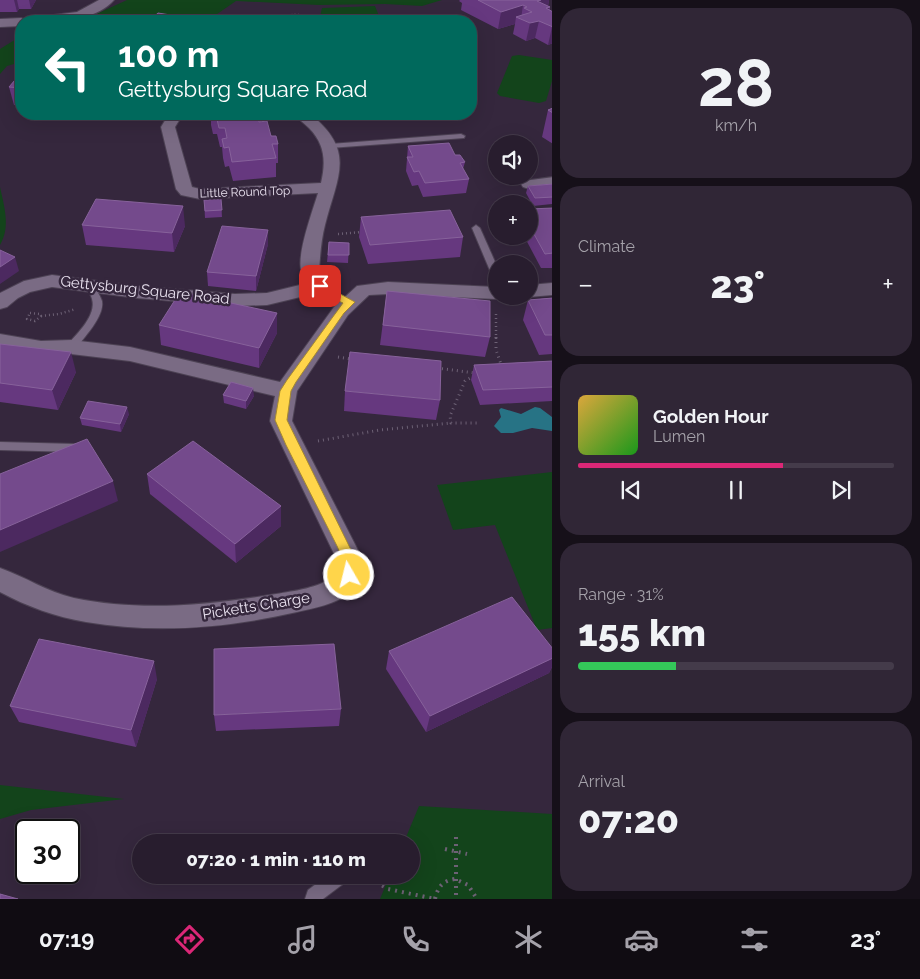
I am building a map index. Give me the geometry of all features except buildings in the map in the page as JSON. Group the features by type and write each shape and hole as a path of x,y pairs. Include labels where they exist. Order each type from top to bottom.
{"street":[{"path":"80,15 108,0"},
{"path":"0,23 15,22"},
{"name":"Little Round Top","path":"172,120 168,126 184,189 187,192 206,194 327,188"},
{"path":"308,120 317,128 330,146 332,162 327,188 313,235 310,272 325,291 350,302 364,290 377,288 488,293"},
{"path":"538,183 552,182"},
{"name":"Gettysburg Square Road","path":"0,303 16,291 39,282 66,282 93,293 137,292 235,300 267,299 320,286"},
{"path":"538,290 552,289"},
{"name":"Picketts Charge","path":"0,579 30,596 85,611 166,618 290,603 329,593 342,585 349,575 350,562 281,420 286,391 340,311 350,302"},
{"path":"0,341 41,348 71,348 130,354 286,391"}],"lane":[{"path":"330,146 460,136"},
{"path":"476,228 488,255"},
{"path":"71,348 88,326 97,307 93,293"},
{"path":"0,446 76,448"},
{"path":"313,899 314,896 329,884"}],"path":[{"path":"339,234 366,232"},
{"path":"41,316 35,322 27,319 30,313 40,314 41,316 67,312 93,293"},
{"path":"496,305 496,350 504,374"},
{"path":"313,350 352,359"},
{"path":"436,368 479,374 465,381 450,416 451,423"},
{"path":"292,445 380,430 451,423 477,423"},
{"path":"456,837 456,899"},
{"path":"445,849 467,854"},
{"path":"377,884 402,894 435,899 436,890 441,883 456,879 464,882 471,888 477,899"}],"green space":[{"path":"127,0 442,0 422,6 385,4 319,5 236,1 216,15 94,15"},
{"path":"375,6 379,15 320,15 322,8"},
{"path":"15,40 15,64 7,66 0,74 0,49"},
{"path":"519,55 552,60 552,81 546,101 539,103 500,96 497,93 512,56"},
{"path":"0,187 6,224 0,245"},
{"path":"552,472 552,628 537,630 495,525 453,530 437,485"},
{"path":"0,785 124,799 31,810 0,819"},
{"path":"419,806 552,814 552,899 380,899 386,884 420,884 420,834 407,834"}],"water":[{"path":"535,407 540,408 552,417 552,431 532,428 513,433 501,433 494,426 501,417 499,410 501,408 521,414"}],"route":[{"path":"320,286 325,291 350,302 340,311 292,380 286,391 281,420 344,546 350,562 349,575"}]}
